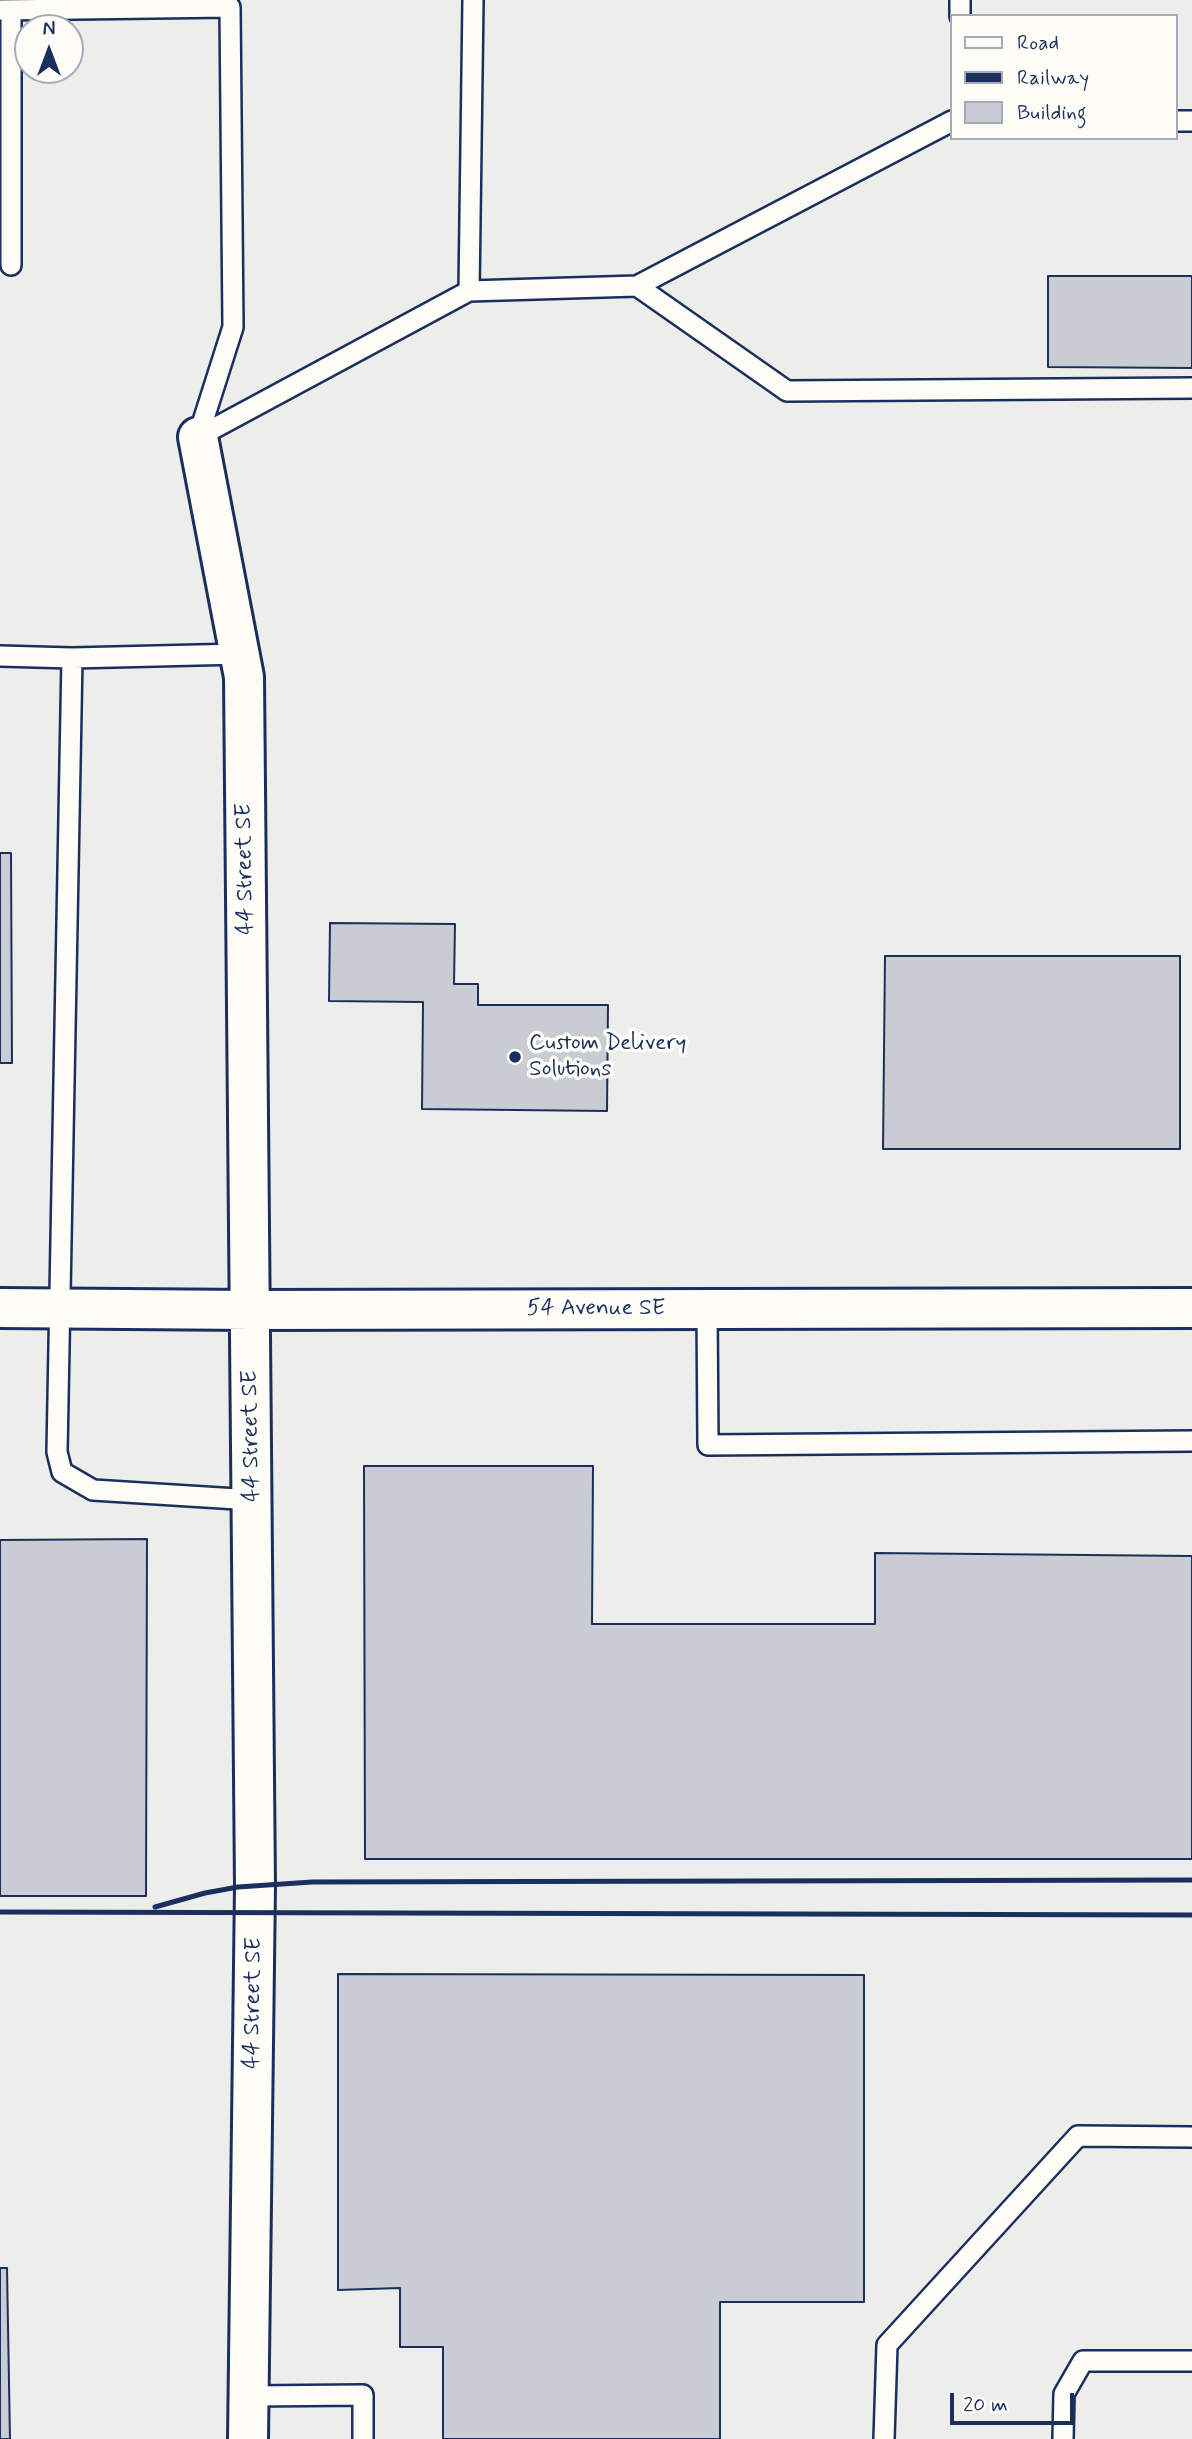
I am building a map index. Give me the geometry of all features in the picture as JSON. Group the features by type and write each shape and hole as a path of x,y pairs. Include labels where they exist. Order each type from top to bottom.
{"street":[{"name":"44 Street SE","path":"198,437 244,677 255,1912 248,2439"},
{"name":"54 Avenue SE","path":"0,1308 1192,1308"}],"lane":[{"path":"469,291 473,0"},
{"path":"11,265 6,10 230,7 233,327 198,437"},
{"path":"198,437 469,291 637,286 950,122"},
{"path":"637,286 787,391 1192,388"},
{"path":"0,656 240,654"},
{"path":"72,657 57,1452 62,1472 93,1490 253,1500"},
{"path":"707,1308 708,1445 1192,1441"},
{"path":"884,2439 887,2345 1078,2136 1192,2137"},
{"path":"1063,2439 1064,2394 1083,2361 1192,2361"},
{"path":"249,2396 363,2395 363,2439"}],"shaded area":[{"path":"0,0 1192,0 1192,2439 0,2439"}],"building":[{"path":"1048,276 1192,276 1192,368 1048,367"},
{"path":"0,853 11,853 12,1063 0,1063"},
{"name":"Custom Delivery Solutions","path":"330,923 455,924 454,984 478,984 478,1005 608,1005 607,1111 422,1109 423,1002 329,1001"},
{"path":"885,956 1180,956 1180,1149 883,1149"},
{"path":"364,1466 593,1466 592,1624 875,1624 875,1553 1192,1556 1192,1859 365,1859"},
{"path":"147,1539 146,1896 0,1896 0,1540"},
{"path":"338,1974 864,1975 864,2302 720,2302 720,2439 443,2439 443,2347 400,2347 400,2288 338,2290"},
{"path":"0,2268 7,2268 10,2439 0,2439"}],"railway":[{"path":"155,1907 238,1887 312,1882 1192,1880"},
{"path":"0,1912 1192,1915"}],"place":[{"name":"Custom Delivery Solutions","path":"515,1057"}]}
